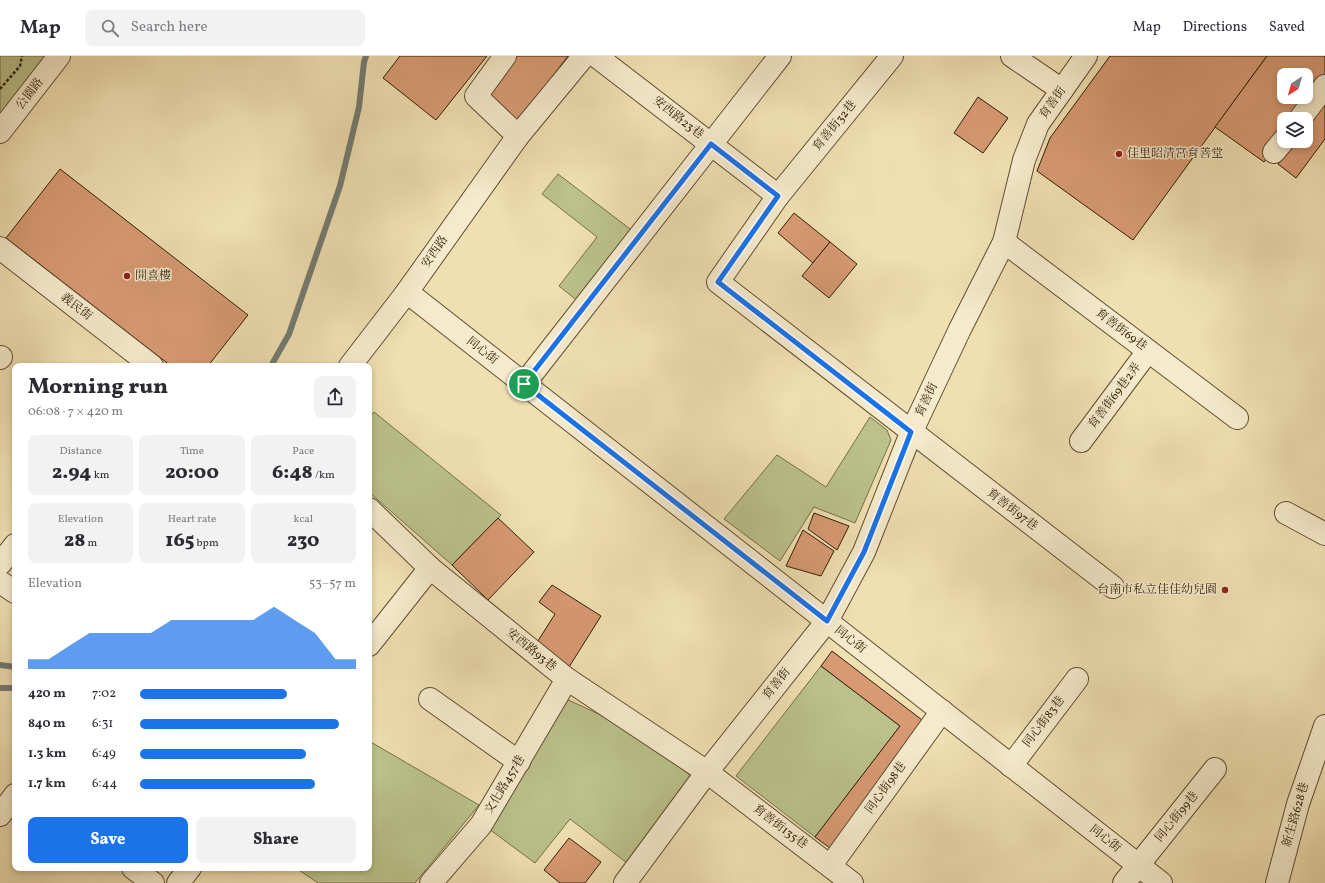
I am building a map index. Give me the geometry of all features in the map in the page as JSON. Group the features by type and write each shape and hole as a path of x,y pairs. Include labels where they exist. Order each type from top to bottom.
{"street":[{"name":"公園路","path":"0,132 59,56"},
{"path":"505,56 476,96 518,136"},
{"name":"安西路","path":"352,363 407,292 518,136 584,56"},
{"name":"安西路23巷","path":"596,56 778,196"},
{"path":"524,384 780,56"},
{"name":"育善街32巷","path":"892,56 778,196 718,282 911,432"},
{"path":"1012,56 1062,90"},
{"name":"育善街","path":"625,883 707,772 827,621 864,552 911,432 960,329 1004,242 1027,153 1038,124 1086,56"},
{"path":"1305,112 1325,86"},
{"name":"育善街69巷","path":"1004,242 1238,418"},
{"name":"義民街","path":"0,248 148,363"},
{"name":"同心街","path":"407,292 1161,883"},
{"name":"育善街69巷2弄","path":"1081,441 1148,351"},
{"name":"育善街97巷","path":"911,432 1113,587"},
{"name":"安西路93巷","path":"372,512 430,568 567,679 707,772"},
{"path":"1286,514 1325,534"},
{"path":"0,564 12,549"},
{"path":"372,641 430,568"},
{"path":"0,582 12,590"},
{"name":"文化路457巷","path":"431,883 481,824 567,679"},
{"name":"同心街83巷","path":"1012,766 1077,679"},
{"path":"430,699 519,762"},
{"name":"同心街98巷","path":"831,865 942,711"},
{"name":"新生路628巷","path":"1277,883 1298,804 1325,726"},
{"name":"同心街99巷","path":"1124,883 1216,769"},
{"name":"育善街135巷","path":"707,772 831,865 852,883"},
{"path":"0,815 12,799"},
{"path":"137,871 153,883"},
{"path":"178,883 188,871"}],"path":[{"path":"0,89 20,66 22,56"}],"green space":[{"path":"0,56 49,56 0,120"},
{"path":"558,174 634,232 579,302 559,286 597,237 542,194"},
{"path":"374,412 501,515 452,565 372,495 372,415"},
{"path":"870,417 887,430 891,440 855,523 814,507 780,561 724,519 777,455 826,487"},
{"path":"821,666 900,726 815,837 736,776"},
{"path":"562,697 631,729 691,776 627,863 570,819 535,863 489,829"},
{"path":"372,743 479,805 415,883 318,883 300,871 372,871"}],"building":[{"path":"400,56 487,56 436,120 383,78"},
{"path":"513,56 568,56 516,124 482,97"},
{"name":"佳里昭清宮育善堂","path":"1110,56 1267,56 1133,240 1037,171 1050,138"},
{"path":"1267,56 1325,56 1325,81 1313,97 1313,68 1277,68 1277,104 1307,104 1301,112 1277,112 1277,144 1264,162 1215,127"},
{"path":"978,97 1008,118 983,153 954,133"},
{"path":"1325,101 1325,139 1296,178 1278,164 1290,148 1313,148 1313,117"},
{"name":"開喜樓","path":"60,169 248,315 210,363 167,363 6,238"},
{"path":"794,213 830,242 813,263 778,233"},
{"path":"830,242 857,264 829,298 802,276"},
{"path":"814,513 849,526 837,550 808,529"},
{"path":"498,518 534,552 488,600 452,565"},
{"path":"803,530 834,551 821,576 786,566"},
{"path":"552,585 601,616 569,667 536,644 555,614 539,602"},
{"path":"832,651 926,723 830,848 815,837 900,726 821,666"},
{"path":"569,838 601,862 585,883 560,883 544,870"}],"waterway":[{"path":"273,363 289,334 340,186 359,107 366,56"},
{"path":"0,665 12,667"},
{"path":"0,688 12,688"}],"place":[{"name":"佳里昭清宮育善堂","path":"1119,154"},
{"name":"開喜樓","path":"127,276"},
{"name":"台南市私立佳佳幼兒園","path":"1225,590"}],"route":[{"path":"711,144 778,196 718,282 911,432 864,552 827,621 524,384 711,144"}]}
